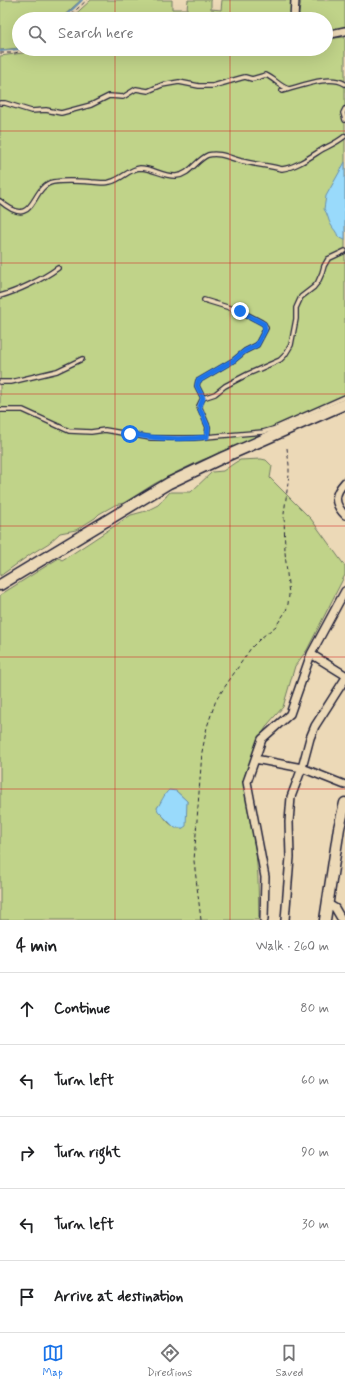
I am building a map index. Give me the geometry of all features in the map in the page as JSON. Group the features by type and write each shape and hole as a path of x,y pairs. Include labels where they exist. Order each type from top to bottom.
{"street":[{"path":"294,12 295,0"},
{"path":"333,34 345,31"},
{"path":"0,585 169,483 345,404"},
{"path":"345,482 338,490 336,499 339,508 345,515"},
{"path":"264,920 265,876 247,782 262,739 290,714 310,654 345,591"},
{"path":"310,654 345,675"},
{"path":"286,920 290,857 289,810 291,796 302,768 310,738 315,726 345,679"},
{"path":"255,759 302,768 345,785"},
{"path":"325,920 345,804"},
{"path":"328,904 335,908 342,920"}],"lane":[{"path":"0,103 5,103 31,111 46,110 61,113 91,105 109,96 123,98 136,89 148,91 162,85 179,82 199,86 213,86 245,77 252,79 266,75 277,81 284,88 289,89"},
{"path":"282,91 326,80 345,84"},
{"path":"345,109 343,113 345,120"},
{"path":"0,201 11,210 20,212 31,206 42,188 49,183 61,181 110,182 134,170 143,168 171,176 177,176 185,173 206,156 215,154 282,169 298,164 338,142 345,136"},
{"path":"203,398 215,394 225,386 280,360 285,355 291,345 298,302 301,297 318,282 328,259 345,251"},
{"path":"0,296 24,287 58,268"},
{"path":"204,300 240,311 264,324 266,328 257,345 198,381 197,386 203,398 200,406 208,427 207,437"},
{"path":"0,382 11,382 57,371 82,359"},
{"path":"0,410 23,410 69,431 91,432 105,430 164,439 263,432 345,397"}],"path":[{"path":"74,12 87,0"},
{"path":"0,54 12,53"},
{"path":"201,920 194,861 202,752 207,727 216,700 251,648 276,626 286,611 288,604 289,595 284,521 289,465 287,448"}],"green space":[{"path":"0,0 81,0 68,12 12,12 12,49 0,50"},
{"path":"91,0 172,0 172,9 187,9 188,0 211,0 211,9 221,10 222,0 292,0 291,12 78,12"},
{"path":"301,0 345,0 345,28 333,31 333,12 299,12"},
{"path":"345,37 345,401 179,471 154,484 124,503 115,505 99,514 76,530 60,533 49,543 0,576 0,56 12,54 12,56 333,56 334,38"},
{"path":"261,459 266,460 272,466 270,478 311,519 345,566 345,575 307,650 295,666 283,707 268,724 257,742 243,781 256,852 259,920 0,920 0,595 59,558 62,560 72,554 131,515 146,511 158,505 170,492 191,492 212,472 223,471 240,460","holes":["176,791 187,801 183,828 178,828 171,824 165,819 157,808 165,797"]}],"water":[{"path":"345,162 345,240 338,237 324,209 326,196"},
{"path":"169,790 176,791 187,801 186,826 183,828 175,828 158,811 157,808"}],"waterway":[{"path":"69,12 82,0"},
{"path":"0,51 12,50"}],"route":[{"path":"130,434 164,439 207,437 208,427 200,409 203,398 197,386 198,381 257,345 266,328 264,324 240,311"}]}
